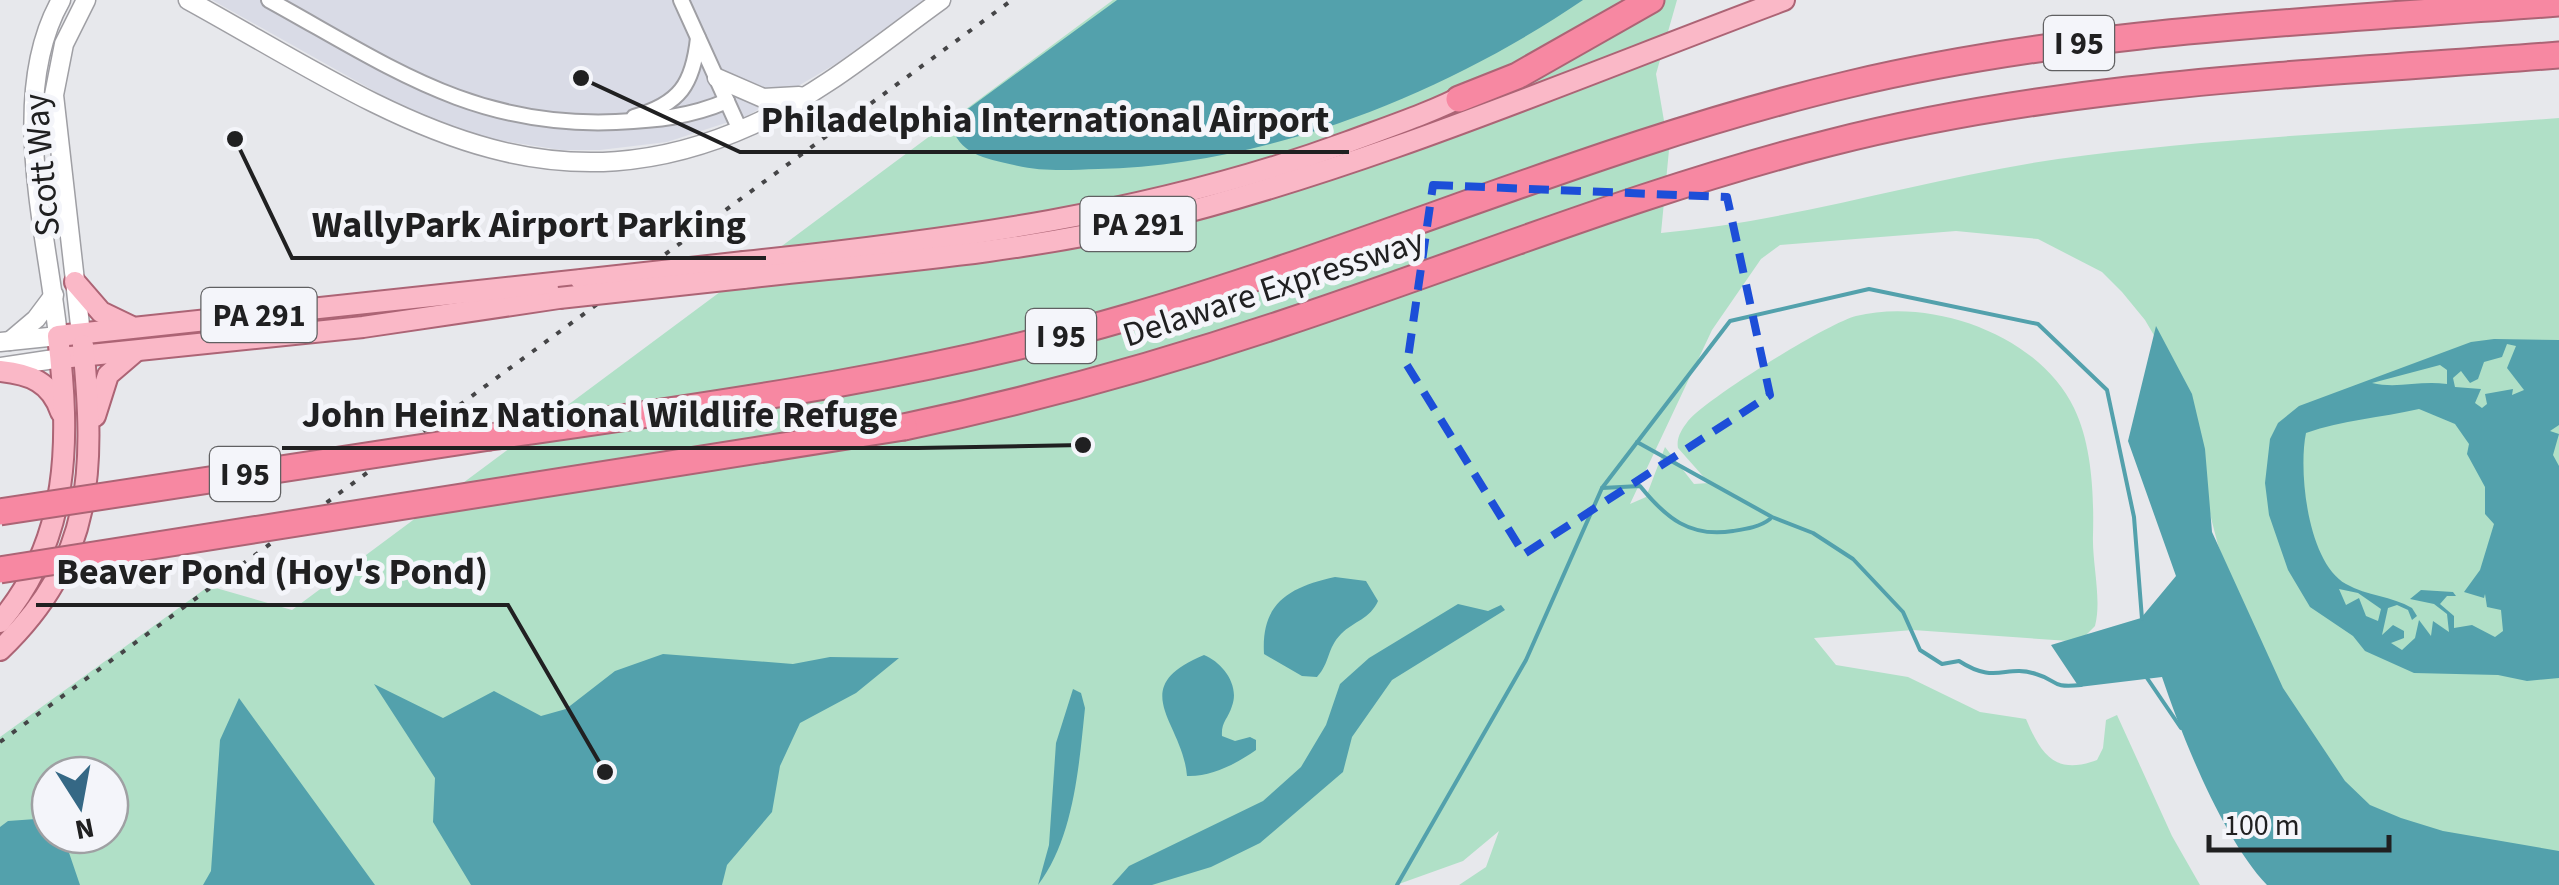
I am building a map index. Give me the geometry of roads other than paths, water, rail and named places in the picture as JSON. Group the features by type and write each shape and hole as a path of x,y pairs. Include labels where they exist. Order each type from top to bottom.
{"highway":[{"path":"1459,98 1517,76 1652,0"},
{"name":"Delaware Expressway","path":"0,512 790,394 960,360 1210,293 1611,154 1807,94 2024,50 2155,34 2559,3"},
{"name":"Delaware Expressway","path":"0,574 63,559 773,450 990,408 1244,337 1656,194 1828,143 2020,104 2168,86 2559,55"}],"main road":[{"name":"PA 291","path":"58,336 838,252 1020,229 1178,196 1318,153 1459,98 1557,46 1625,0"},
{"name":"PA 291","path":"136,350 363,326 559,298 1000,250 1134,225 1266,189 1784,0"},
{"path":"75,282 101,312 137,328"},
{"path":"0,650 52,588 76,538 89,476 91,433 82,334"},
{"path":"0,622 32,575 50,536 61,496 66,434 58,336"},
{"path":"60,358 136,350"},
{"path":"91,433 108,375 136,350"},
{"path":"0,369 31,376 50,389 66,434"}],"street":[{"name":"Scott Way","path":"58,336 33,127 36,61 60,0"},
{"name":"Scott Way","path":"82,334 55,124 58,68 86,0"},
{"path":"188,0 409,121 493,152 546,161 611,161 669,152 740,130 810,94 941,0"},
{"path":"270,0 460,102 533,120 666,119 727,100"},
{"path":"680,0 740,130"},
{"path":"619,122 659,109 680,96 692,75 698,37"},
{"path":"717,78 763,98 810,94"},
{"path":"33,127 55,124"},
{"path":"5,341 36,320 54,294"},
{"path":"5,341 58,336"},
{"path":"0,369 60,358"}],"water":[{"path":"1117,0 1583,0 1472,66 1413,94 1351,119 1225,155 1161,165 1046,170 983,157 960,142 950,122"},
{"path":"2156,326 2192,394 2205,449 2212,532 2283,688 2345,781 2370,805 2401,818 2443,831 2559,851 2559,885 2267,885 2220,815 2162,677 2079,687 2051,645 2141,618 2176,576 2128,441"},
{"path":"2559,340 2559,425 2550,431 2559,434 2553,455 2559,466 2559,678 2527,681 2498,675 2414,673 2365,651 2353,636 2310,607 2288,570 2269,515 2265,483 2270,439 2278,423 2299,406 2471,342","holes":["2507,344 2516,346 2507,368 2524,390 2512,395 2513,389 2485,394 2487,404 2482,408 2475,403 2481,389 2455,387 2453,378 2461,371 2470,383 2478,379 2484,362 2502,357","2440,365 2447,370 2447,384 2372,383","2419,409 2455,424 2469,444 2467,454 2485,487 2485,514 2494,524 2480,570 2464,592 2484,598 2485,594 2487,607 2501,610 2503,631 2495,637 2472,625 2454,628 2454,616 2440,604 2447,596 2456,596 2453,592 2421,590 2410,599 2434,604 2447,614 2449,632 2433,621 2431,636 2419,620 2415,638 2402,650 2391,643 2404,638 2404,631 2393,625 2382,635 2388,608 2397,605 2408,610 2412,620 2417,616 2412,608 2346,584 2333,573 2323,557 2309,515 2304,450 2306,433","2339,589 2358,593 2381,609 2378,621 2366,616 2359,598 2346,605"]},
{"path":"1335,577 1366,581 1378,601 1371,612 1336,639 1317,677 1302,676 1264,654 1267,622 1281,600 1304,586"},
{"path":"1458,604 1488,611 1501,605 1505,610 1392,680 1352,737 1343,772 1260,843 1211,867 1152,885 1112,885 1129,866 1263,801 1301,767 1326,725 1340,684 1369,658"},
{"path":"663,654 793,664 830,657 899,658 856,693 800,723 780,766 772,812 727,865 722,885 471,885 433,822 435,778 374,684 443,718 494,691 541,716 566,709 615,671"},
{"path":"1204,655 1223,669 1234,690 1222,736 1235,741 1250,737 1256,740 1256,750 1223,769 1187,776 1162,694 1167,680 1180,667"},
{"path":"1073,689 1081,693 1085,708 1077,777 1060,846 1038,885 1049,845 1056,743"},
{"path":"239,698 375,885 203,885 211,871 220,740"},
{"path":"30,819 30,855 70,855 80,885 0,885 0,827 8,821"}],"waterway":[{"path":"1397,885 1526,660 1602,488 1730,321 1869,289 2038,324 2107,390 2134,517 2142,619"},
{"path":"1637,442 1772,517 1813,533 1853,559 1903,612 1920,650 1942,664 1959,661 1982,672 2025,672 2059,685 2081,685"},
{"path":"1602,488 1640,486 1670,516 1704,531 1743,529 1770,519"},
{"path":"2147,678 2181,728"}],"railway":[{"path":"0,742 1012,0"}],"place":[{"name":"Philadelphia International Airport","path":"581,78"},
{"name":"WallyPark Airport Parking","path":"235,139"},
{"name":"John Heinz National Wildlife Refuge","path":"1083,445"},
{"name":"Beaver Pond (Hoy's Pond)","path":"605,772"}]}
